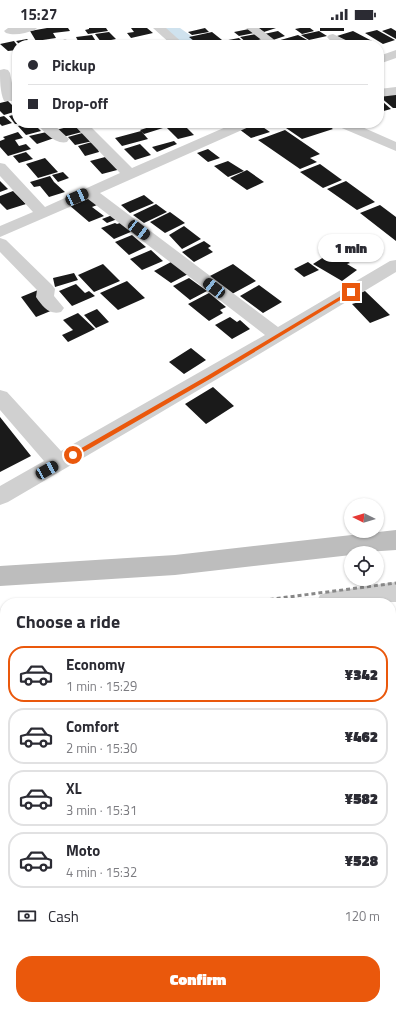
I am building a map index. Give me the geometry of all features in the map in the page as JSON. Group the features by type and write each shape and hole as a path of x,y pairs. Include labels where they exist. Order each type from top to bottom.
{"street":[{"path":"10,31 31,28"},
{"path":"158,28 173,40"},
{"path":"252,28 268,40"},
{"path":"333,37 339,40"},
{"path":"384,58 396,54"},
{"path":"4,73 9,98"},
{"path":"384,92 396,91"},
{"path":"50,128 62,139"},
{"path":"84,128 130,175"},
{"path":"0,232 235,128"},
{"path":"353,128 396,147"},
{"path":"373,128 396,139"},
{"path":"0,167 42,213"},
{"path":"89,192 277,335"},
{"path":"0,243 46,289 45,297 55,308"},
{"path":"0,496 208,377 396,265"},
{"path":"0,397 59,463"},
{"path":"0,576 175,564 396,540"},
{"path":"359,598 396,592"}],"building":[{"path":"47,28 68,28 70,31 53,33 56,38 35,40 30,31"},
{"path":"89,28 106,28 108,31 88,34 85,30"},
{"path":"131,28 147,28 153,33 131,38 127,33 134,32"},
{"path":"205,28 209,32 192,35 188,32"},
{"path":"258,28 276,28 264,32"},
{"path":"310,28 314,31 302,34 295,29"},
{"path":"320,28 344,28 344,31 320,31"},
{"path":"391,28 396,31 396,39 382,31"},
{"path":"249,29 254,33 239,36 234,32"},
{"path":"377,30 395,40 384,44 384,40 376,40 365,33"},
{"path":"278,31 285,36 273,40 264,34"},
{"path":"319,31 327,36 309,40 301,35"},
{"path":"353,31 370,40 344,40 337,36"},
{"path":"109,32 116,39 100,40 95,34"},
{"path":"212,32 222,40 193,40 189,37"},
{"path":"256,34 262,39 244,40 240,37"},
{"path":"92,35 95,40 78,40 76,37"},
{"path":"298,35 307,40 280,40"},
{"path":"239,38 241,40 228,40"},
{"path":"12,41 12,51 8,51 0,44"},
{"path":"396,92 396,108 393,108 384,100 384,95"},
{"path":"8,101 12,105 12,113 4,115 0,111 0,103"},
{"path":"384,103 391,109 384,111"},
{"path":"4,116 12,123 2,126 0,124 0,117"},
{"path":"20,128 38,128 41,131 26,135"},
{"path":"64,128 78,128 82,132 63,137 56,130"},
{"path":"146,128 163,128 144,134 140,130"},
{"path":"167,128 187,128 194,135 178,139"},
{"path":"264,128 270,132 251,138 239,129"},
{"path":"286,128 333,129 302,139"},
{"path":"285,130 320,154 310,158 317,162 300,169 258,140"},
{"path":"51,131 57,137 37,144 29,136"},
{"path":"141,131 148,139 122,146 115,138"},
{"path":"18,132 23,138 15,140 19,146 26,144 31,149 8,156 0,147 0,141 5,139 3,137"},
{"path":"86,132 93,141 75,145 68,137"},
{"path":"95,141 99,152 85,156 78,146"},
{"path":"174,141 177,144 157,152 152,147"},
{"path":"140,144 151,155 135,160 124,149"},
{"path":"208,149 220,158 208,162 197,153"},
{"path":"26,152 33,159 19,163 13,156"},
{"path":"109,156 121,169 102,174 90,161"},
{"path":"45,158 58,172 38,178 26,164"},
{"path":"228,161 244,171 228,177 214,166"},
{"path":"320,164 342,180 323,188 300,172"},
{"path":"247,170 264,182 247,190 230,178"},
{"path":"63,172 69,178 58,182 52,175"},
{"path":"50,176 65,192 49,197 40,186 34,187 30,182"},
{"path":"0,181 8,189 0,192"},
{"path":"346,181 375,202 357,210 327,189"},
{"path":"13,191 26,204 7,210 0,203 0,196"},
{"path":"144,195 154,203 130,213 121,205"},
{"path":"89,197 97,205 92,207 104,216 89,222 69,205"},
{"path":"156,204 167,212 144,223 133,215"},
{"path":"380,205 396,217 396,241 360,213"},
{"path":"170,212 185,223 165,233 150,222"},
{"path":"115,214 120,218 107,223 102,219"},
{"path":"123,222 133,231 114,239 101,228 115,223 117,224"},
{"path":"184,226 201,239 182,249 169,235"},
{"path":"132,235 146,247 129,255 115,242"},
{"path":"204,241 211,246 208,248 213,252 194,262 182,252"},
{"path":"151,250 163,261 142,270 130,259"},
{"path":"335,254 350,263 347,264 357,270 342,281 313,264 327,255 331,257"},
{"path":"173,261 190,273 171,283 154,271"},
{"path":"308,262 319,270 304,277 294,269"},
{"path":"103,264 120,281 94,292 78,275"},
{"path":"233,264 256,281 232,294 208,277"},
{"path":"74,273 78,280 55,287 53,278"},
{"path":"189,278 207,291 190,300 173,286"},
{"path":"127,281 145,298 118,310 100,293"},
{"path":"76,284 85,293 89,291 95,296 72,306 59,291"},
{"path":"259,285 282,302 263,313 240,296"},
{"path":"38,290 53,310 36,317 21,297"},
{"path":"365,291 390,315 370,323 352,304 359,302 352,295"},
{"path":"209,293 226,307 220,310 223,313 209,321 188,304"},
{"path":"97,309 109,322 96,328 84,315"},
{"path":"78,313 95,329 68,342 62,335 73,330 63,320"},
{"path":"230,317 237,322 240,320 250,329 232,339 215,325"},
{"path":"191,348 206,360 184,374 169,362"},
{"path":"213,387 234,406 206,424 185,404"},
{"path":"0,417 31,456 0,472"}],"waterway":[{"path":"167,28 183,40"}],"railway":[{"path":"280,598 396,583"}],"route":[{"path":"73,455 351,292"}]}
